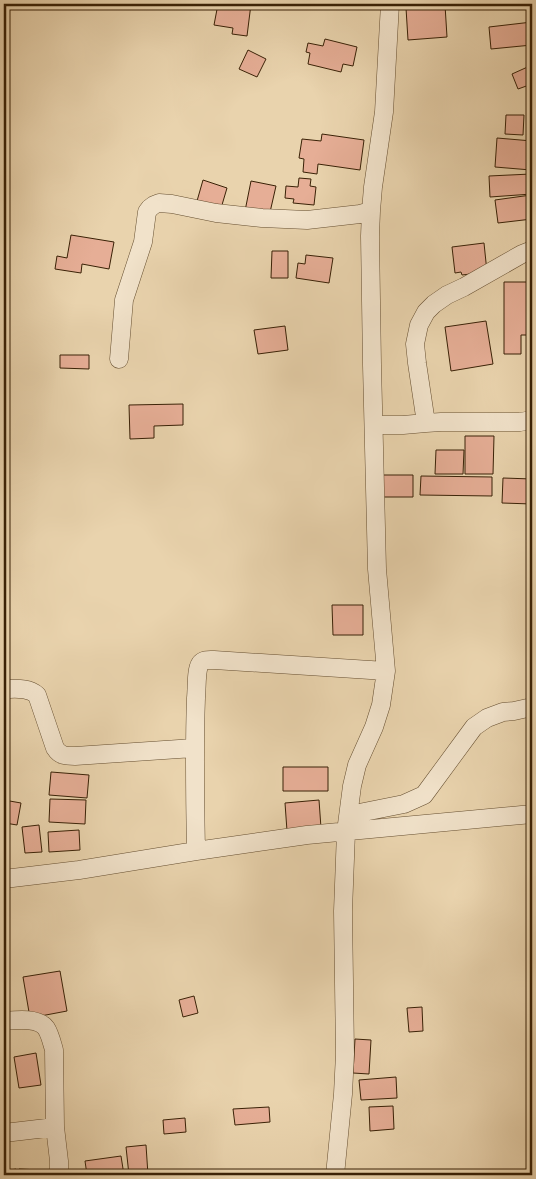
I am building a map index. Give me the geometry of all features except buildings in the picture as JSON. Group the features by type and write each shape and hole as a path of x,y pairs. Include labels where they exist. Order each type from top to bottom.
{"street":[{"path":"335,1175 344,1094 343,910 346,832 352,786 357,765 374,727 381,704 386,671 377,569 370,211 384,112 390,4"},
{"path":"119,359 124,300 143,242 147,212 154,204 172,204 216,213 262,218 307,220 360,214 370,211"},
{"path":"426,423 415,344 419,325 426,312 447,295 532,250"},
{"path":"374,426 532,420"},
{"path":"196,850 194,748 198,668 200,663 214,660 386,671"},
{"path":"4,689 28,690 33,691 37,695 55,748 62,755 75,756 194,748"},
{"path":"348,815 404,804 424,795 474,727 487,718 503,712 532,707"},
{"path":"4,879 79,870 196,850 307,835 532,814"},
{"path":"4,1022 14,1020 35,1021 45,1026 48,1033 54,1050 55,1127 59,1175"},
{"path":"4,1133 55,1127"}]}
